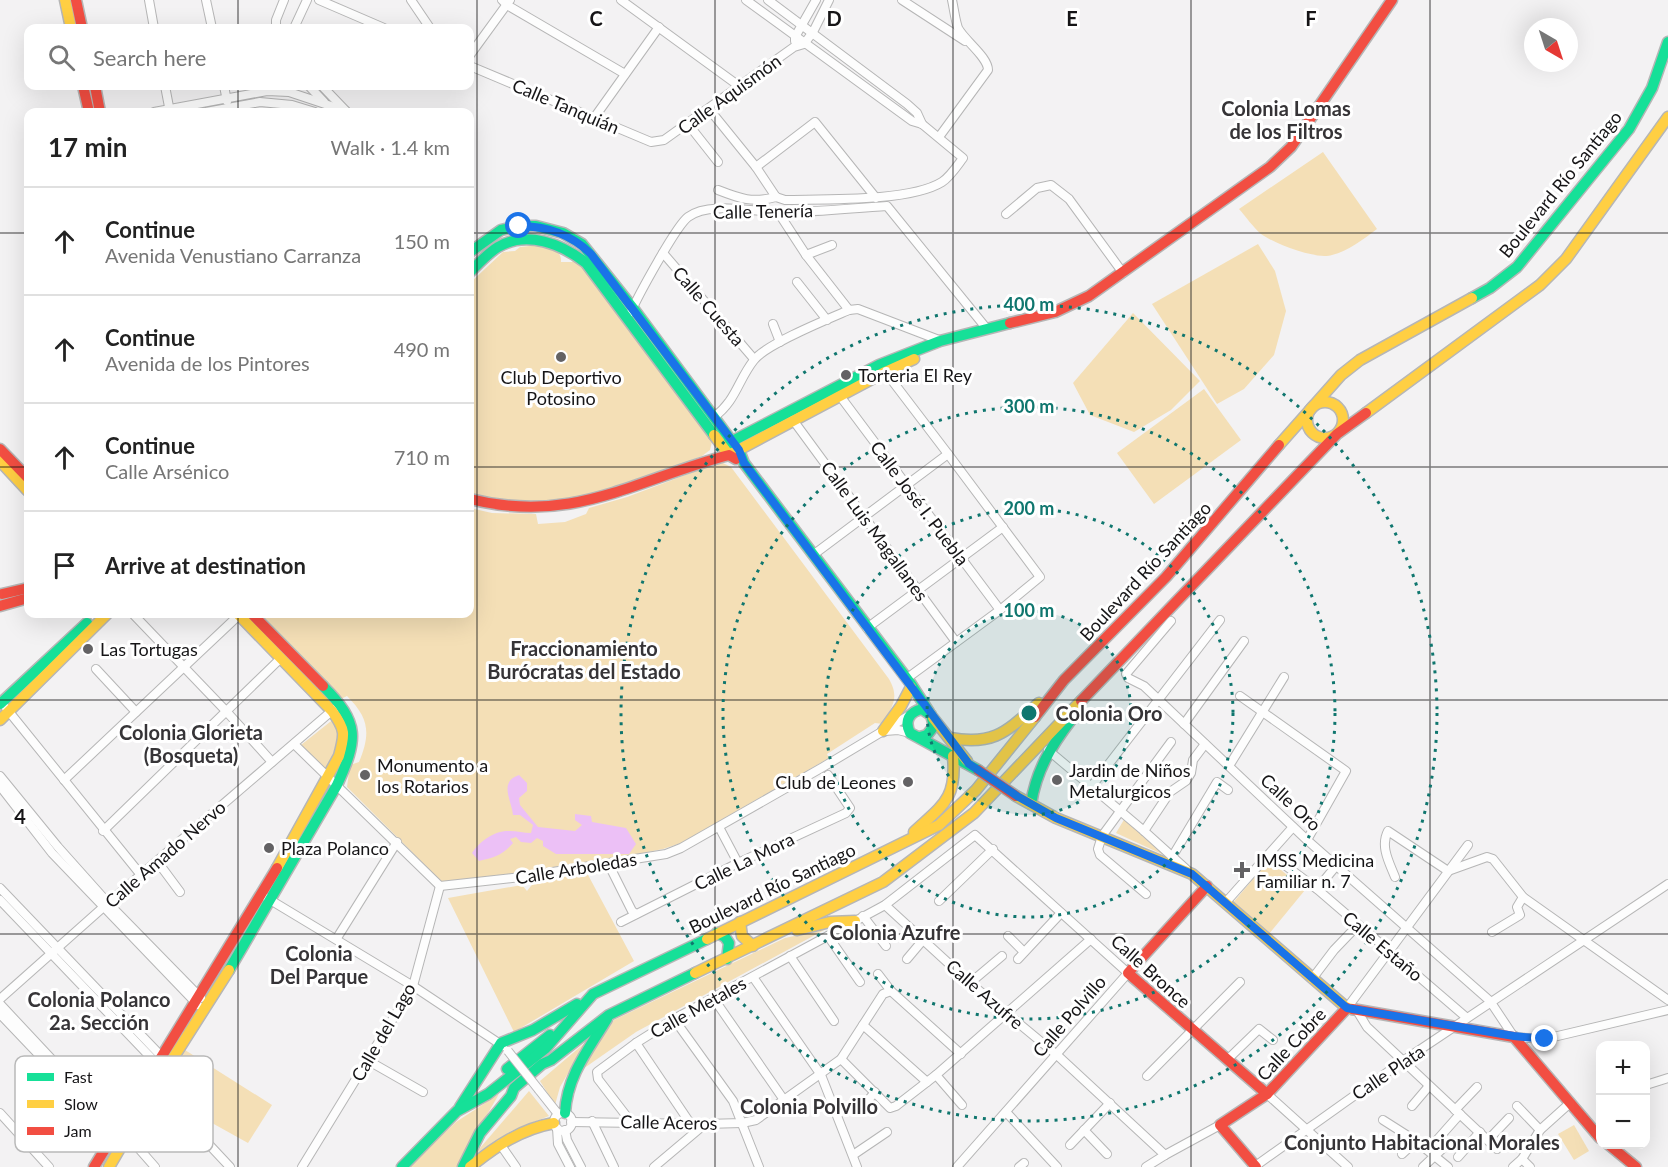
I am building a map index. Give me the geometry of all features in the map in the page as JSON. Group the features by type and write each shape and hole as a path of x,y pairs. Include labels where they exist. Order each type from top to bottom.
{"main road":[{"path":"65,0 70,24"},
{"path":"76,0 81,24"},
{"path":"731,448 882,368 953,338 1055,312 1089,296 1123,273 1270,166 1291,147 1392,0"},
{"name":"Boulevard Río Santiago","path":"402,1167 457,1111 543,1039 561,1028 593,994 939,825 976,790 1064,680 1166,577 1341,375 1360,360 1491,288 1516,267 1629,129 1652,88 1668,42"},
{"path":"84,90 88,108"},
{"path":"95,90 99,108"},
{"path":"463,1167 480,1133 511,1096 514,1088 542,1064 551,1060 609,1015 883,882 974,813 1337,434 1540,285 1566,259 1668,117"},
{"path":"519,226 523,233 519,239"},
{"path":"474,246 501,230 519,226 536,226 563,233 582,244 629,315 744,463 931,715 973,767"},
{"path":"533,241 532,234 536,226"},
{"path":"474,269 503,244 519,239 548,243 578,255 714,417 731,448"},
{"path":"474,500 494,506 561,506 620,491 701,461 793,420 840,396 882,368"},
{"path":"1329,402 1338,408 1343,418 1337,434 1326,439 1314,435 1306,423 1311,408 1320,403 1329,402"},
{"path":"0,449 24,474"},
{"path":"0,460 24,486"},
{"path":"1,594 24,587"},
{"path":"0,606 24,599"},
{"path":"63,652 89,618"},
{"path":"63,652 94,618"},
{"path":"0,720 3,705 102,618"},
{"path":"63,652 86,640 111,618"},
{"path":"168,1056 337,785 355,737 351,718 281,658 243,618"},
{"path":"256,618 337,708 344,738 339,756 266,897"},
{"path":"950,738 967,742 993,739 1019,720 1064,680"},
{"path":"909,683 910,715 906,723 915,735 973,767 1056,818 1192,874 1312,979 1351,1008 1514,1036"},
{"path":"883,731 901,706 909,683"},
{"path":"1031,804 1036,777 1048,750 1087,694"},
{"path":"910,715 921,709 931,715"},
{"path":"915,735 927,735 933,729 931,715"},
{"path":"905,842 946,803 950,796 955,781 953,756"},
{"name":"Calle Polvillo","path":"1128,973 1207,886"},
{"path":"772,936 830,922 859,918"},
{"path":"740,922 739,929 742,936 753,946"},
{"path":"830,922 835,929 831,935"},
{"path":"717,933 729,941 731,948 728,958"},
{"name":"Calle Bronce","path":"1128,973 1267,1094"},
{"path":"457,1111 504,1047 593,994"},
{"name":"Calle Cobre","path":"1220,1125 1267,1094 1351,1008"},
{"path":"470,1167 500,1144 537,1125 562,1122 570,1079 609,1015"},
{"name":"Calle Oro","path":"1514,1036 1596,1131"},
{"path":"1220,1125 1255,1167"},
{"path":"1614,1149 1636,1167"},
{"path":"94,1167 106,1152"},
{"path":"109,1167 115,1152"}],"street":[{"path":"149,0 153,24"},
{"path":"207,0 211,24"},
{"path":"276,24 284,0"},
{"path":"296,24 307,0"},
{"path":"319,0 375,24"},
{"path":"411,0 427,24"},
{"path":"621,0 739,86"},
{"path":"718,190 744,200 759,202 776,197 785,200 876,198 935,186 945,180 963,158 922,124 912,122 746,0"},
{"path":"768,0 917,113 922,124"},
{"path":"795,37 816,0"},
{"path":"804,44 813,32 829,0"},
{"path":"902,0 969,43"},
{"path":"939,137 988,70 986,61 958,28 952,0"},
{"path":"474,49 506,2 626,74"},
{"path":"594,118 659,27"},
{"name":"Calle Aquismón","path":"794,47 795,37"},
{"name":"Calle Aquismón","path":"664,140 794,47 804,44"},
{"name":"Calle Tanquián","path":"474,68 651,142 664,140"},
{"path":"877,96 884,87"},
{"path":"166,90 169,108"},
{"path":"225,90 228,108 260,102 302,108"},
{"path":"183,108 255,94 262,90"},
{"path":"260,102 266,90"},
{"path":"280,90 334,108"},
{"path":"313,90 328,106"},
{"path":"326,90 342,108"},
{"path":"709,109 756,167 776,197"},
{"path":"756,167 815,122 876,198"},
{"path":"688,124 718,162"},
{"path":"1006,214 1037,188 1051,185 1069,200 1123,273"},
{"name":"Calle Tenería","path":"629,315 663,253 685,220 698,212 722,208 778,212 887,206 987,329"},
{"path":"778,212 806,255 849,310"},
{"path":"806,255 832,244"},
{"name":"Calle Cuesta","path":"663,253 754,358"},
{"path":"797,282 827,320"},
{"path":"714,417 729,403 754,358 780,342 849,310 858,309 942,344"},
{"path":"773,324 780,342"},
{"path":"882,368 1040,578 956,642 909,683"},
{"name":"Calle José I. Puebla","path":"840,396 1000,610"},
{"name":"Calle Luis Magallanes","path":"793,420 956,642"},
{"path":"813,555 948,453"},
{"path":"867,628 1003,527"},
{"path":"137,618 272,762"},
{"path":"64,780 235,618"},
{"path":"1091,787 1220,620"},
{"name":"Calle Oro","path":"1172,621 1126,674 1128,678 1144,686 1307,840 1490,1001 1514,1036"},
{"path":"1184,724 1244,641"},
{"path":"103,831 281,658"},
{"path":"96,669 136,712"},
{"path":"1228,766 1284,677"},
{"path":"1239,696 1346,771 1307,840"},
{"path":"3,705 141,875"},
{"name":"Calle Amado Nervo","path":"0,1001 105,905 337,708"},
{"name":"Calle Arboledas","path":"440,886 521,877 666,854 719,827 910,715"},
{"path":"883,731 898,730 915,735"},
{"path":"1146,894 1100,855 1098,849 1102,836 1171,742"},
{"path":"294,744 440,886"},
{"path":"1144,831 1170,792 1186,781 1191,773 1193,760 1205,744"},
{"path":"1048,750 1192,874"},
{"name":"Calle La Mora","path":"621,922 738,863 846,813 850,808 828,775"},
{"path":"0,776 50,844 105,905 201,1003"},
{"path":"1172,857 1217,782 1228,790"},
{"path":"0,786 20,806"},
{"path":"719,827 738,863"},
{"path":"1226,902 1293,827"},
{"path":"1395,877 1384,839 1388,831 1448,871 1487,857 1493,859 1523,897 1668,1000"},
{"name":"Calle Bronce","path":"885,905 977,835 1128,973"},
{"path":"337,938 397,842"},
{"name":"Calle Cobre","path":"1351,1008 1468,845"},
{"path":"939,901 993,849"},
{"name":"Calle Estaño","path":"1270,854 1317,889 1467,1018"},
{"path":"157,861 180,892"},
{"path":"608,863 632,911 636,914"},
{"path":"1317,889 1336,866"},
{"name":"Calle Plata","path":"1255,1167 1306,1128 1402,1061 1668,884"},
{"name":"Calle del Lago","path":"302,1167 413,986 440,886"},
{"path":"0,888 51,954 89,986 155,1056"},
{"path":"266,897 337,938 504,1047 562,1122 567,1140 581,1167"},
{"path":"1492,932 1520,915 1517,907 1523,897"},
{"path":"0,900 11,905 58,948 89,986"},
{"path":"753,977 885,905"},
{"name":"Calle Azufre","path":"885,905 970,983 1058,1054 1164,1155"},
{"path":"1018,959 1061,913"},
{"path":"859,918 886,946"},
{"path":"1312,979 1334,950 1358,925"},
{"path":"831,935 860,982"},
{"path":"1008,936 1024,952"},
{"path":"841,1059 890,1108 896,1106 961,1054 1091,939"},
{"path":"907,959 923,940"},
{"path":"790,956 834,1021"},
{"path":"970,983 1002,956"},
{"path":"62,964 68,958"},
{"name":"Calle Polvillo","path":"957,1167 1128,973"},
{"path":"878,974 891,991 961,1054"},
{"name":"Calle Metales","path":"631,1122 598,1079 597,1072 674,1019 753,977 821,1074 857,1167"},
{"path":"1147,1076 1240,982"},
{"name":"Calle Aceros","path":"562,1122 705,1124 742,1123 756,1120 841,1059 883,994 891,991"},
{"path":"714,999 784,1100"},
{"path":"0,1001 15,1024 45,1056"},
{"path":"1351,1008 1402,1061 1497,1149"},
{"path":"1514,1036 1545,1039 1668,1010"},
{"path":"0,1014 15,1024"},
{"path":"674,1019 733,1101 759,1167"},
{"path":"863,1025 927,1082"},
{"path":"1227,1060 1259,1029 1273,1040"},
{"path":"636,1043 690,1123"},
{"path":"367,1060 423,1092"},
{"path":"936,1075 962,1105"},
{"path":"1650,1084 1668,1078"},
{"path":"1412,1106 1429,1086"},
{"path":"1437,1140 1477,1087"},
{"path":"860,1110 875,1092"},
{"name":"Calle Bronce","path":"1267,1094 1348,1167"},
{"path":"1513,1167 1522,1159 1540,1130 1570,1103"},
{"path":"1070,1145 1110,1104"},
{"path":"1517,1106 1540,1130"},
{"path":"1006,1112 1057,1167"},
{"path":"0,1113 15,1130"},
{"path":"1488,1140 1509,1118"},
{"path":"1383,1120 1416,1141 1448,1167"},
{"path":"592,1121 614,1167"},
{"path":"562,1122 558,1144 570,1167"},
{"path":"654,1167 705,1124"},
{"name":"Calle Cobre","path":"1146,1167 1220,1125"},
{"path":"1084,1130 1107,1154"},
{"path":"853,1155 887,1132"},
{"path":"1458,1157 1480,1132"},
{"path":"1402,1154 1416,1141"},
{"path":"500,1144 516,1167"},
{"path":"213,1149 230,1167"},
{"path":"1424,1167 1442,1149"},
{"path":"35,1152 49,1167"},
{"path":"141,1152 155,1167"},
{"path":"1522,1159 1530,1167"}],"shaded area":[{"path":"1323,152 1377,229 1350,248 1325,256 1296,250 1267,238 1239,209"},
{"path":"1258,244 1275,271 1286,311 1274,355 1244,389 1217,404 1152,304"},
{"name":"Club Deportivo Potosino","path":"539,245 551,248 559,254 561,262 572,262 577,258 712,442 710,450 702,456 620,487 564,501 506,504 474,496 474,279 503,252 515,251 520,247"},
{"path":"1133,313 1200,381 1171,410 1134,432 1090,415 1073,383"},
{"path":"1204,389 1241,440 1154,504 1117,453"},
{"path":"723,463 731,467 889,679 894,692 894,702 883,724 875,723 827,754 829,758 681,843 633,855 444,884 347,787 350,765 359,762 365,743 366,726 360,712 347,696 341,699 260,618 474,618 474,509 492,513 536,514 538,524 565,522 586,514 589,508 627,497"},
{"path":"335,718 341,732 326,771 301,745"},
{"path":"519,775 527,783 527,791 519,798 520,805 538,827 575,831 582,825 575,820 575,814 591,816 592,822 626,828 636,844 629,854 556,854 543,846 543,841 537,838 531,843 521,842 516,837 510,839 513,843 502,853 479,861 472,853 479,844 493,834 504,831 531,833 533,825 520,815 513,815 508,792 509,782"},
{"path":"1125,818 1144,833 1164,855 1116,833"},
{"path":"1269,860 1305,890 1269,934 1232,904"},
{"path":"587,873 634,961 514,1032 448,898 522,885 527,891 534,882"},
{"path":"826,929 636,1032 580,1071 614,1020 785,938"},
{"path":"587,1041 560,1087 555,1105 540,1081"},
{"path":"185,1050 194,1056 181,1056"},
{"path":"213,1068 272,1105 248,1143 213,1124"},
{"path":"529,1091 549,1116 511,1131 474,1155"},
{"path":"499,1094 457,1167 408,1167 456,1122"},
{"path":"1574,1125 1589,1151 1574,1160 1558,1134"}],"traffic: fast":[{"path":"1472,298 1490,288 1517,267 1629,129 1652,88 1668,42"},
{"path":"474,249 501,230 519,226 536,226 563,233 582,244 633,308 736,447"},
{"path":"474,268 498,247 521,240 544,241 577,256 586,263 714,435"},
{"path":"723,446 879,365 940,341 1010,323"},
{"path":"739,450 744,463 911,684 929,712"},
{"path":"0,704 87,623"},
{"path":"229,970 337,785 349,755 352,743 349,721 344,711 323,686"},
{"path":"920,737 927,735 934,726 931,715 922,709 914,712 909,718 910,733 978,770"},
{"path":"1031,804 1045,759 1071,720"},
{"path":"717,933 725,937 729,943 727,959"},
{"path":"402,1167 457,1111 488,1094 546,1048 593,994 707,939"},
{"path":"463,1167 480,1133 511,1096 514,1088 542,1064 551,1060 609,1015 695,973"},
{"path":"460,1107 501,1043 533,1030 577,1004"},
{"path":"565,1113 574,1075 607,1019"},
{"path":"507,1069 550,1035"}],"traffic: slow":[{"path":"65,0 70,24"},
{"path":"1366,413 1540,285 1566,259 1668,117"},
{"path":"1279,445 1341,375 1360,360 1472,298"},
{"path":"714,435 729,455 885,372 914,359"},
{"path":"1325,402 1338,407 1343,420 1338,433 1325,438 1312,433 1307,420 1312,407 1325,402"},
{"path":"0,461 24,487"},
{"path":"0,720 103,618"},
{"path":"242,618 332,711 343,732 339,756 277,868"},
{"path":"883,731 911,687"},
{"path":"695,973 883,882 974,813 1081,701"},
{"path":"950,738 965,740 989,738 1009,728 1039,703"},
{"path":"707,939 939,825 976,790 1035,717"},
{"path":"933,718 967,761"},
{"path":"914,832 946,800 953,782 953,756"},
{"path":"1016,796 1056,818 1192,874 1347,1008 1352,1009"},
{"path":"797,930 830,922 855,921"},
{"path":"740,922 742,936 753,946"},
{"path":"174,1056 229,970"},
{"path":"470,1167 509,1139 531,1129 554,1123"},
{"path":"109,1167 118,1152"}],"traffic: jam":[{"path":"76,0 81,24"},
{"path":"1010,323 1055,312 1089,296 1270,167 1291,147 1392,0"},
{"path":"84,90 88,108"},
{"path":"96,90 99,108"},
{"path":"1081,701 1337,434 1366,413"},
{"path":"1035,717 1064,680 1166,577 1279,445"},
{"path":"0,449 24,474"},
{"path":"474,500 507,506 541,507 572,503 632,487 729,455 736,459"},
{"path":"2,594 24,589"},
{"path":"0,606 24,599"},
{"path":"256,618 323,686"},
{"path":"978,770 1016,796"},
{"path":"162,1056 277,868"},
{"path":"1207,886 1128,973 1267,1094"},
{"path":"1256,1167 1220,1125 1267,1094 1347,1008"},
{"path":"1352,1009 1514,1037 1596,1133"},
{"path":"1614,1149 1636,1167"},
{"path":"94,1167 103,1152"}],"place":[{"name":"Club Deportivo Potosino","path":"561,357"},
{"name":"Torteria El Rey","path":"846,375"},
{"name":"Las Tortugas","path":"88,649"},
{"name":"Monumento a los Rotarios","path":"365,775"},
{"name":"Jardin de Niños Metalurgicos","path":"1057,780"},
{"name":"Club de Leones","path":"908,782"},
{"name":"Plaza Polanco","path":"269,848"},
{"name":"IMSS Medicina Familiar n. 7","path":"1242,870"}],"district":[{"name":"Colonia Lomas de los Filtros","path":"1286,120"},
{"name":"Fraccionamiento Burócratas del Estado","path":"584,660"},
{"name":"Colonia Oro","path":"1109,713"},
{"name":"Colonia Glorieta (Bosqueta)","path":"191,744"},
{"name":"Colonia Azufre","path":"895,932"},
{"name":"Colonia Del Parque","path":"319,964"},
{"name":"Colonia Polanco 2a. Sección","path":"99,1010"},
{"name":"Colonia Polvillo","path":"809,1106"},
{"name":"Conjunto Habitacional Morales","path":"1422,1142"}],"route":[{"path":"519,226 536,226 563,233 582,244 591,254 739,450 744,463 969,764 1017,796 1056,818 1192,874 1347,1008 1454,1027 1545,1039"}]}
